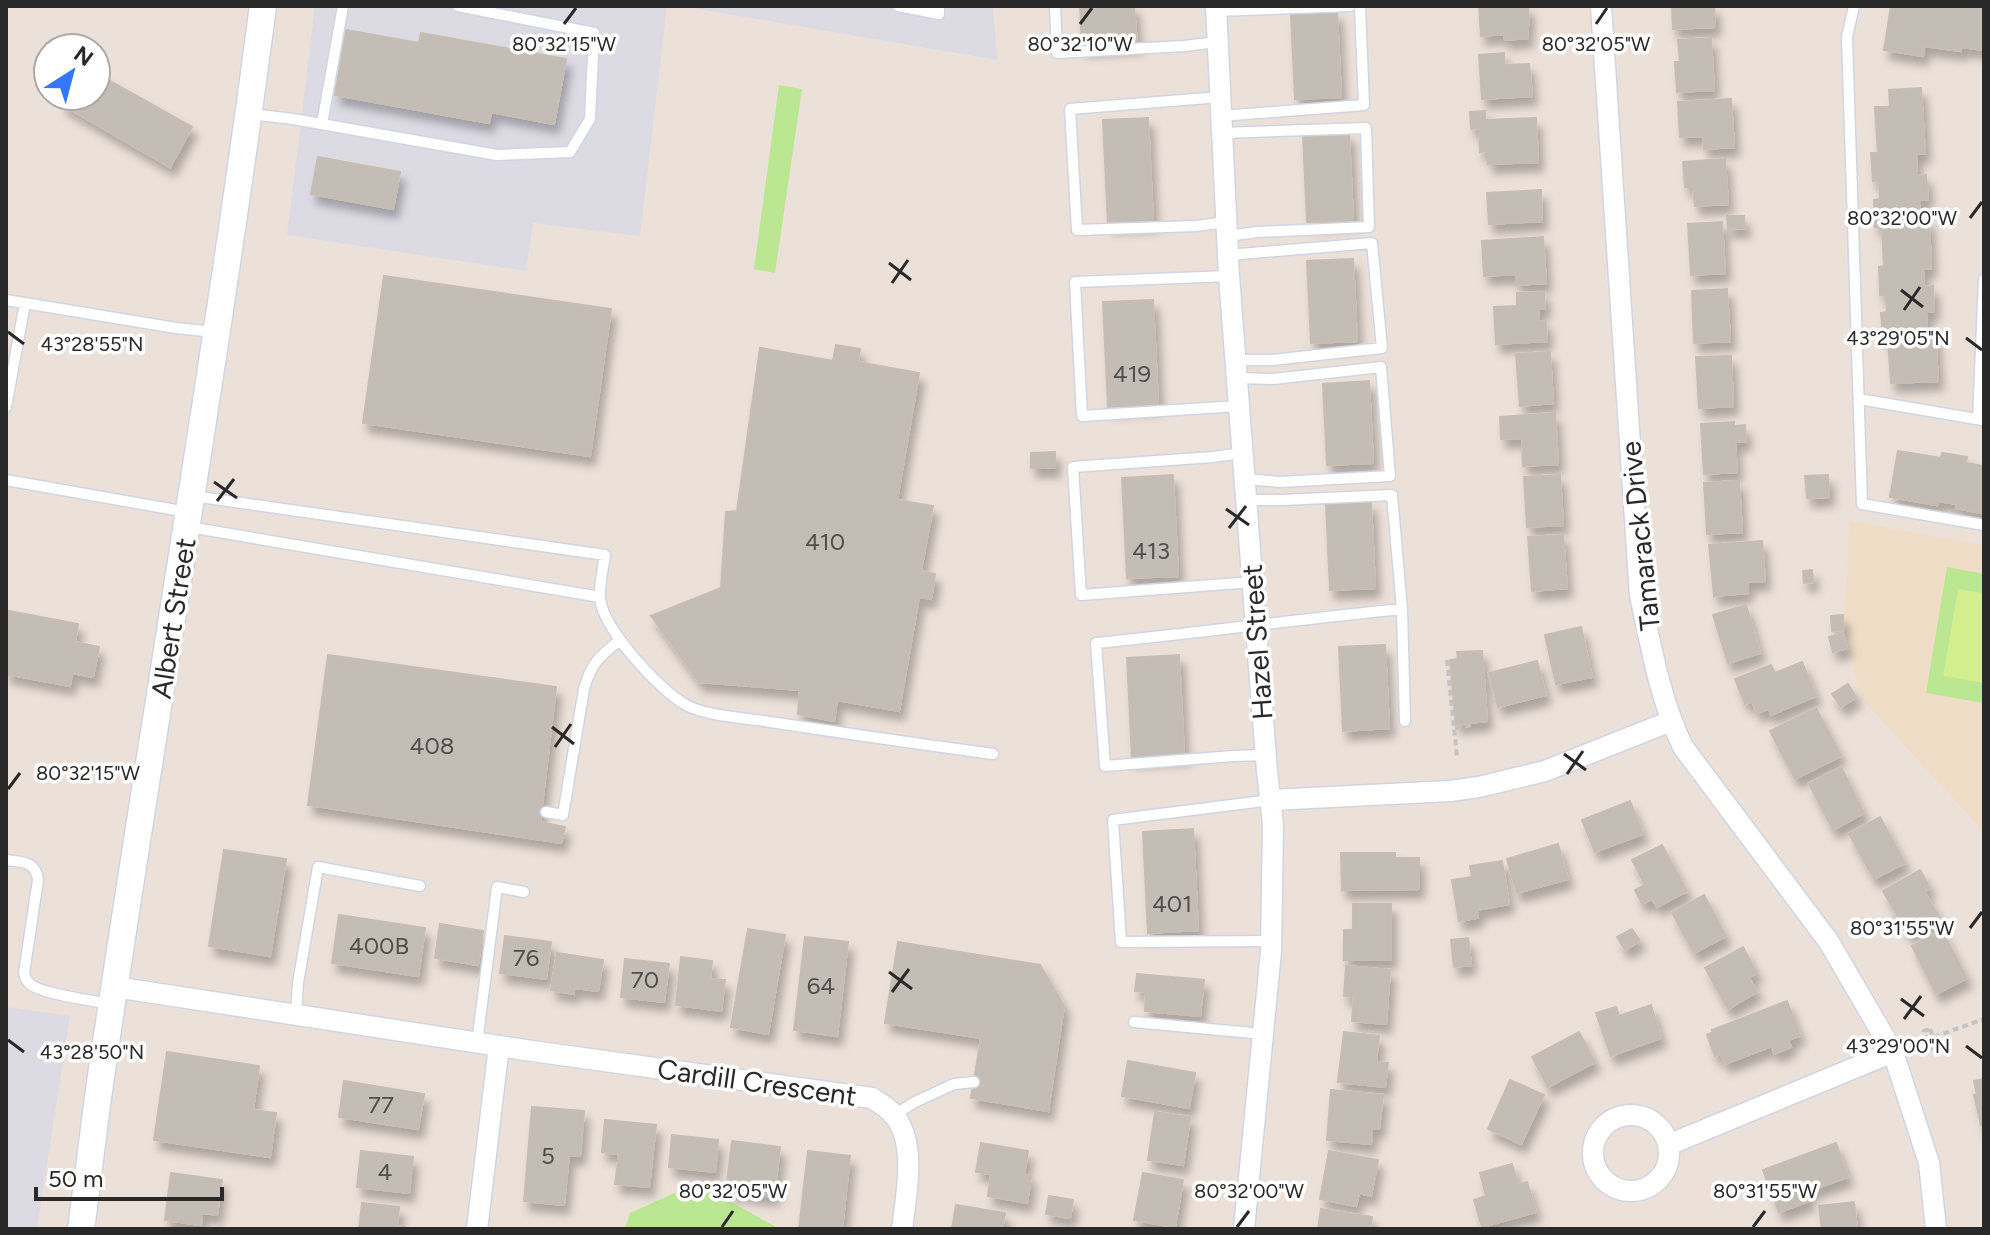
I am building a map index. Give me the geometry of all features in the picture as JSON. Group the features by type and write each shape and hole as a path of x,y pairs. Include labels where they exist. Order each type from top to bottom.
{"street":[{"name":"Albert Street","path":"81,1229 113,996 189,512 263,6"},
{"name":"Tamarack Drive","path":"1601,6 1640,595 1661,689 1683,747 1829,942 1893,1052 1929,1163 1936,1229"},
{"name":"Hazel Street","path":"1216,9 1228,247 1273,824 1271,941 1244,1229"},
{"path":"1271,800 1479,787 1545,771 1671,721"},
{"name":"Cardill Crescent","path":"113,996 296,1013 477,1043 872,1098 894,1115 905,1137 909,1172 902,1229"},
{"path":"477,1229 499,1046"},
{"path":"1668,1145 1893,1052"}],"lane":[{"path":"322,124 343,6"},
{"path":"249,114 497,155 570,152 590,119 594,33 458,6"},
{"path":"898,6 939,14 939,6"},
{"path":"1055,6 1057,53 1217,42"},
{"path":"1216,9 1350,6"},
{"path":"1221,115 1364,105 1360,6"},
{"path":"1854,6 1847,37 1862,504 1984,525"},
{"path":"1070,109 1221,115 1366,128 1369,227 1257,232 1228,247 1196,226 1077,230 1070,109"},
{"path":"1238,369 1272,360 1382,348 1372,243 1228,247 1075,282 1082,416 1240,405"},
{"path":"1859,399 1981,420 1984,279"},
{"path":"6,300 216,332"},
{"path":"6,407 25,303"},
{"path":"1238,369 1273,379 1381,367 1390,476 1280,482 1246,490"},
{"path":"1243,453 1073,467 1081,595 1253,582"},
{"path":"6,480 189,512 600,597"},
{"path":"1246,490 1282,500 1392,495 1402,609 1405,721"},
{"path":"189,512 605,555 600,597 604,614 620,640 656,681 683,704 695,709 993,754"},
{"path":"1266,755 1105,766 1096,643 1402,609"},
{"path":"546,812 563,815 589,671 597,658 620,640"},
{"path":"1271,800 1113,820 1121,942 1271,941"},
{"path":"6,860 32,865 38,873 24,973 26,979 40,990 113,996"},
{"path":"296,1013 298,983 318,867 420,886"},
{"path":"477,1043 497,887 524,892"},
{"path":"1134,1022 1263,1034"},
{"path":"894,1115 954,1084 974,1082"}],"path":[{"path":"1447,660 1457,757"},
{"path":"1454,728 1469,724"},
{"path":"1934,1037 1984,1019"},
{"path":"1930,1029 1934,1037 1938,1049 1932,1052 1924,1031 1930,1029"}],"shaded area":[{"path":"315,6 667,6 640,236 533,223 526,271 287,235"},
{"path":"681,6 993,6 997,60"},
{"path":"1850,521 1984,545 1984,832 1862,699 1843,633"},
{"path":"6,1007 70,1016 37,1229 6,1229"}],"green space":[{"path":"779,85 802,89 775,273 754,269"},
{"path":"1947,567 1984,574 1984,703 1926,693"},
{"path":"1958,589 1984,593 1983,683 1943,676"},
{"path":"697,1183 775,1229 625,1229 630,1213"}],"building":[{"path":"1080,6 1134,6 1137,44 1082,47"},
{"path":"1479,6 1528,6 1528,38 1505,40 1504,34 1481,36"},
{"path":"1672,6 1714,6 1715,27 1673,29"},
{"path":"1891,6 1984,6 1984,50 1961,47 1961,51 1924,46 1923,56 1884,50"},
{"path":"1337,12 1341,97 1295,99 1291,15"},
{"path":"346,30 419,43 421,33 566,59 554,124 491,112 489,123 335,95"},
{"path":"1711,38 1714,90 1677,92 1675,62 1680,62 1678,40"},
{"path":"1504,53 1504,65 1529,64 1532,96 1482,99 1479,55"},
{"path":"112,82 192,127 170,167 75,112 112,112"},
{"path":"1921,88 1925,154 1916,154 1917,176 1926,175 1928,199 1919,200 1920,220 1929,220 1931,268 1923,269 1924,287 1933,286 1934,312 1926,312 1927,333 1935,332 1938,381 1891,383 1888,338 1883,339 1881,313 1887,312 1886,295 1880,295 1879,267 1884,266 1882,227 1875,227 1874,200 1880,199 1879,180 1873,181 1871,153 1878,153 1875,107 1890,107 1889,90"},
{"path":"1731,99 1734,147 1704,149 1703,136 1680,137 1678,102"},
{"path":"1485,111 1485,120 1536,118 1538,162 1488,164 1488,151 1480,152 1479,128 1471,129 1470,112"},
{"path":"1148,118 1153,222 1108,224 1103,120"},
{"path":"1349,133 1353,220 1307,222 1303,135"},
{"path":"318,157 400,172 393,209 311,194"},
{"path":"1725,159 1728,204 1695,206 1693,187 1685,187 1683,162"},
{"path":"1541,190 1542,221 1489,224 1487,193"},
{"path":"1727,216 1744,216 1745,228 1728,229"},
{"path":"1722,222 1725,273 1691,275 1688,224"},
{"path":"1543,237 1546,283 1516,285 1516,274 1484,276 1482,241"},
{"path":"1353,259 1357,341 1311,343 1307,261"},
{"path":"384,276 611,309 590,456 363,423"},
{"path":"1727,289 1730,341 1694,343 1692,291"},
{"path":"1544,292 1545,309 1538,309 1539,322 1546,321 1547,341 1496,344 1494,307 1517,306 1517,293"},
{"path":"1153,300 1158,404 1108,407 1103,302"},
{"path":"836,345 860,349 858,362 919,373 897,500 933,506 921,571 935,574 931,599 919,597 899,711 837,700 834,721 798,714 800,690 699,682 651,616 721,588 726,512 737,511 760,348 833,361"},
{"path":"1550,352 1553,403 1520,406 1516,354"},
{"path":"1731,356 1733,406 1699,408 1696,357"},
{"path":"1369,381 1373,463 1327,465 1323,384"},
{"path":"1555,413 1558,464 1523,466 1522,438 1501,439 1500,417"},
{"path":"1734,422 1734,426 1745,425 1746,442 1735,442 1737,472 1704,474 1701,424"},
{"path":"1898,451 1941,458 1942,453 1967,457 1966,463 1984,466 1982,513 1956,508 1957,504 1938,501 1937,505 1890,497"},
{"path":"1055,452 1055,468 1031,468 1031,453"},
{"path":"1173,475 1178,576 1127,578 1122,478"},
{"path":"1560,475 1563,525 1527,527 1524,477"},
{"path":"1828,475 1829,497 1807,498 1805,476"},
{"path":"1739,481 1742,532 1707,534 1704,483"},
{"path":"1371,502 1375,588 1330,590 1326,505"},
{"path":"1563,535 1567,588 1532,591 1528,537"},
{"path":"1762,541 1765,581 1747,582 1748,593 1714,596 1709,545"},
{"path":"1812,570 1813,582 1804,583 1803,571"},
{"path":"1746,605 1760,653 1728,663 1713,615"},
{"path":"9,611 78,624 75,642 99,647 93,677 72,673 70,686 6,674"},
{"path":"1843,615 1844,630 1832,631 1831,616"},
{"path":"1581,627 1592,677 1556,684 1545,635"},
{"path":"1843,633 1847,648 1833,652 1829,637"},
{"path":"1385,645 1389,728 1343,731 1339,647"},
{"path":"1482,651 1487,721 1456,725 1450,660 1458,659 1457,652"},
{"path":"328,655 556,687 540,822 565,827 561,843 308,805"},
{"path":"1179,655 1184,755 1132,758 1127,658"},
{"path":"1537,661 1546,695 1498,707 1489,673"},
{"path":"1802,662 1816,696 1771,715 1769,709 1757,713 1752,701 1745,704 1735,679 1771,665 1775,673"},
{"path":"1848,684 1856,697 1841,707 1832,694"},
{"path":"1816,708 1841,756 1795,779 1770,731"},
{"path":"1841,767 1864,813 1833,830 1809,784"},
{"path":"1630,801 1643,834 1595,852 1582,820"},
{"path":"1880,817 1905,863 1874,879 1849,834"},
{"path":"1193,829 1198,930 1148,933 1143,832"},
{"path":"1558,844 1568,879 1517,893 1507,859"},
{"path":"1662,845 1687,891 1657,907 1652,899 1642,904 1635,890 1645,885 1632,860"},
{"path":"224,850 286,859 270,956 209,946"},
{"path":"1341,853 1395,853 1395,858 1419,858 1419,889 1342,890"},
{"path":"1502,861 1509,904 1477,910 1478,918 1459,921 1452,880 1472,877 1470,866"},
{"path":"1920,870 1930,888 1924,891 1939,917 1909,935 1883,891"},
{"path":"1704,895 1726,936 1694,953 1672,913"},
{"path":"1353,904 1391,904 1391,960 1344,960 1344,930 1353,930"},
{"path":"339,915 425,928 418,976 332,963"},
{"path":"440,924 483,931 478,965 435,958"},
{"path":"748,929 785,935 768,1034 731,1027"},
{"path":"1632,929 1640,941 1625,950 1617,937"},
{"path":"1942,931 1967,978 1936,994 1912,946"},
{"path":"505,936 551,942 546,979 500,973"},
{"path":"805,937 848,942 837,1036 794,1030"},
{"path":"1468,938 1471,965 1454,967 1451,940"},
{"path":"898,942 1040,965 1064,1006 1048,1111 971,1098 981,1038 885,1023"},
{"path":"1743,947 1757,973 1749,978 1757,992 1728,1009 1705,968"},
{"path":"557,953 603,960 598,991 574,988 574,994 551,990"},
{"path":"681,957 712,961 710,979 725,980 721,1011 676,1005"},
{"path":"625,959 669,964 664,1002 621,997"},
{"path":"1346,966 1390,970 1386,1024 1352,1021 1354,997 1344,996"},
{"path":"1137,974 1204,980 1200,1016 1145,1011 1146,992 1135,991"},
{"path":"1787,1001 1800,1036 1788,1040 1791,1047 1774,1054 1772,1046 1725,1064 1721,1054 1715,1056 1707,1035 1712,1030"},
{"path":"1651,1005 1661,1038 1611,1056 1596,1013 1616,1007 1619,1016"},
{"path":"1344,1032 1379,1036 1376,1062 1388,1063 1385,1087 1338,1082"},
{"path":"1579,1032 1595,1062 1548,1087 1532,1057"},
{"path":"167,1052 259,1066 253,1110 276,1113 270,1157 154,1140"},
{"path":"1128,1061 1195,1073 1189,1108 1122,1096"},
{"path":"1984,1079 1984,1124 1981,1125 1974,1081"},
{"path":"1510,1080 1544,1095 1521,1144 1488,1129"},
{"path":"344,1081 424,1094 418,1129 339,1117"},
{"path":"1331,1090 1383,1095 1379,1129 1372,1129 1371,1144 1327,1140"},
{"path":"532,1107 584,1111 580,1156 569,1155 564,1205 524,1201"},
{"path":"1155,1112 1190,1117 1183,1165 1148,1160"},
{"path":"605,1120 656,1125 649,1187 615,1184 619,1154 602,1152"},
{"path":"672,1135 718,1140 715,1172 669,1167"},
{"path":"732,1141 780,1147 774,1197 726,1191"},
{"path":"981,1143 1028,1151 1024,1175 1031,1176 1027,1203 988,1196 991,1174 976,1172"},
{"path":"1836,1143 1848,1177 1806,1192 1810,1201 1779,1212 1763,1170"},
{"path":"361,1151 413,1157 409,1193 357,1187"},
{"path":"808,1151 850,1156 842,1229 799,1229"},
{"path":"1329,1151 1378,1160 1371,1196 1359,1193 1356,1206 1320,1199"},
{"path":"1512,1164 1518,1185 1527,1182 1536,1212 1482,1227 1474,1200 1486,1196 1480,1173"},
{"path":"171,1173 222,1180 217,1215 202,1213 201,1225 165,1220"},
{"path":"1143,1173 1183,1180 1175,1227 1134,1220"},
{"path":"1049,1196 1073,1200 1070,1218 1046,1214"},
{"path":"1854,1202 1857,1229 1822,1229 1819,1206"},
{"path":"362,1203 399,1207 397,1226 403,1229 359,1229"},
{"path":"956,1205 1005,1213 1002,1229 952,1229"},
{"path":"1321,1209 1372,1217 1370,1229 1318,1229"}]}
